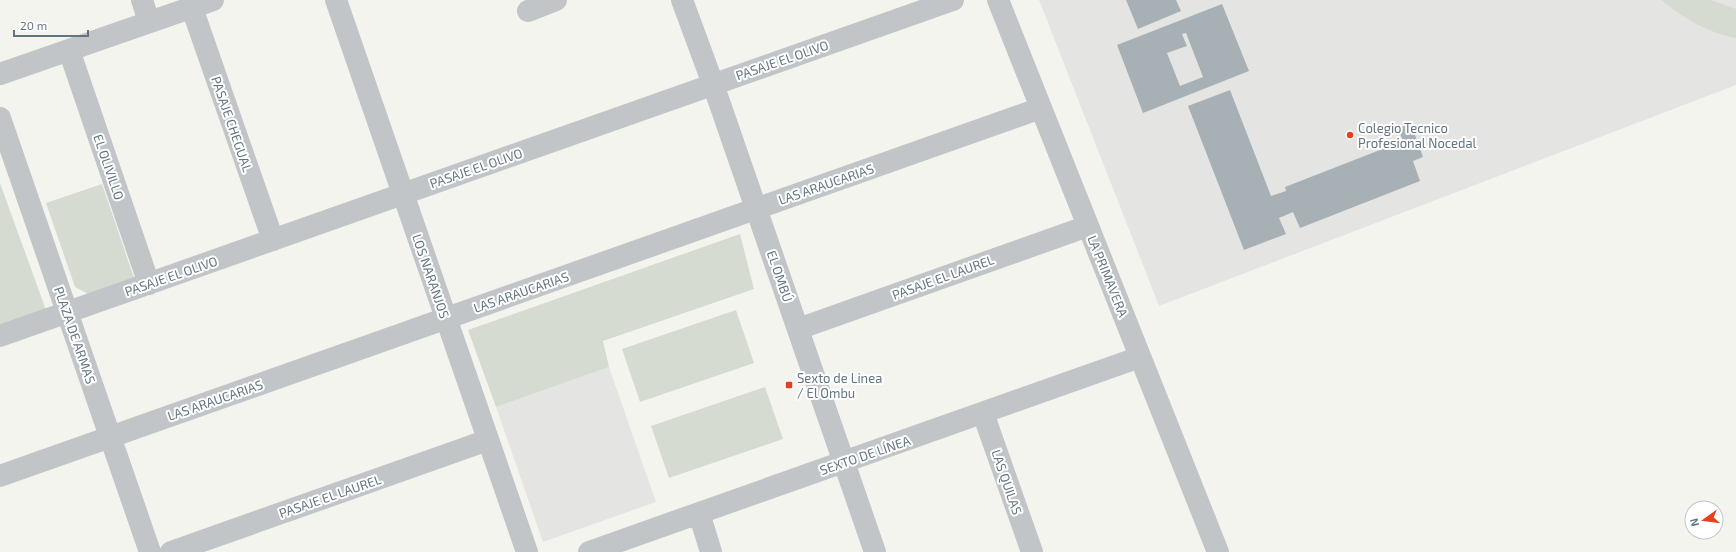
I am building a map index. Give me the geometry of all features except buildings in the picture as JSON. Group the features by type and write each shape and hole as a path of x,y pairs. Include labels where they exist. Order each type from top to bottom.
{"street":[{"path":"142,0 149,22"},
{"path":"0,74 213,0"},
{"name":"LOS NARANJOS","path":"336,0 527,552"},
{"path":"528,10 556,0"},
{"name":"EL OMBÚ","path":"682,0 714,84 875,552"},
{"name":"PASAJE EL OLIVO","path":"0,336 953,0"},
{"name":"LA PRIMAVERA","path":"998,0 1140,357 1213,551"},
{"name":"PASAJE CHEGUAL","path":"192,8 273,240"},
{"name":"EL OLIVILLO","path":"69,50 149,284"},
{"name":"LAS ARAUCARIAS","path":"0,476 1041,108"},
{"name":"PLAZA DE ARMAS","path":"0,118 150,552"},
{"name":"PASAJE EL LAUREL","path":"798,329 1088,226"},
{"name":"SEXTO DE LÍNEA","path":"589,552 1140,357"},
{"name":"LAS QUILAS","path":"983,413 1032,552"},
{"name":"PASAJE EL LAUREL","path":"171,552 488,440"},
{"path":"699,513 711,552"}],"shaded area":[{"name":"Colegio Tecnico Profesional Nocedal","path":"1039,0 1736,0 1736,85 1159,306"},
{"path":"1661,0 1711,0 1736,9 1736,38 1706,29 1696,24"},
{"path":"0,183 46,310 0,325"},
{"path":"102,184 134,278 88,294 75,287 46,203"},
{"path":"740,234 754,289 603,341 609,367 496,407 468,330"},
{"path":"736,310 754,363 640,402 622,349"},
{"path":"609,367 656,502 543,542 496,407"},
{"path":"765,387 783,439 669,478 651,426"}],"place":[{"name":"Colegio Tecnico Profesional Nocedal","path":"1350,135"},
{"name":"Sexto de Linea / El Ombu","path":"789,385"}]}
